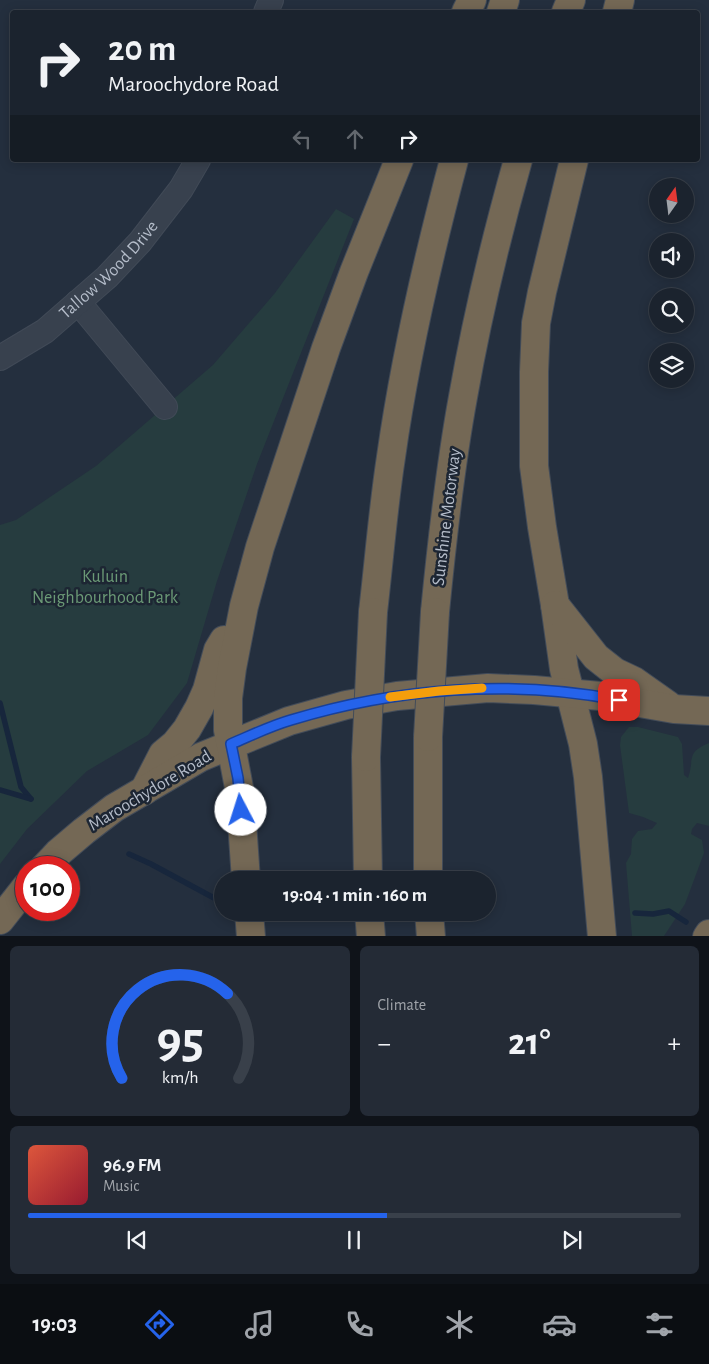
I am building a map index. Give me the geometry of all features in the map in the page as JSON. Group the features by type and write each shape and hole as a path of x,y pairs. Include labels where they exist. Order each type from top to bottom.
{"highway":[{"path":"245,871 240,793 228,730 228,698 244,606 263,538 324,356 354,272 398,162"},
{"path":"368,871 366,757 374,612 388,477 401,396 421,295 454,162"},
{"name":"Sunshine Motorway","path":"428,871 428,737 442,539 463,398 488,274 517,162"},
{"path":"574,162 536,323 534,466 564,669 583,744 588,777 602,936"},
{"path":"555,605 596,657 674,709"},
{"path":"144,791 163,754 175,744 187,729 199,708 207,690 218,650 244,606"},
{"name":"Maroochydore Road","path":"55,856 114,808 201,757 289,720 346,706 398,696 488,688 600,696 674,709 709,711"},
{"path":"0,920 15,901"},
{"path":"250,921 251,936"},
{"path":"370,921 371,936"},
{"path":"430,921 431,936"}],"street":[{"name":"Tallow Wood Drive","path":"0,358 45,331 107,277 140,242 181,189 197,162"},
{"path":"78,302 164,407"}],"green space":[{"name":"Kuluin Neighbourhood Park","path":"336,209 354,219 257,464 217,581 187,683 148,735 87,771 27,829 0,864 0,525 16,520 96,466 213,365 275,293"},
{"path":"629,727 638,727 678,737 682,744 684,775 688,778 694,753 709,743 709,826 697,823 692,829 691,834 702,840 704,853 685,904 664,936 632,936 626,863 631,854 632,839 638,831 652,829 657,823 629,813 620,745 621,737"}],"waterway":[{"path":"0,703 21,787 31,799"},
{"path":"0,790 31,799"},
{"path":"129,854 214,898"},
{"path":"635,913 653,914 669,911 686,922"}],"slow traffic":[{"path":"390,697 482,688"}],"route":[{"path":"241,810 238,778 231,744 289,720 398,696 488,688 600,696 619,700"}]}
